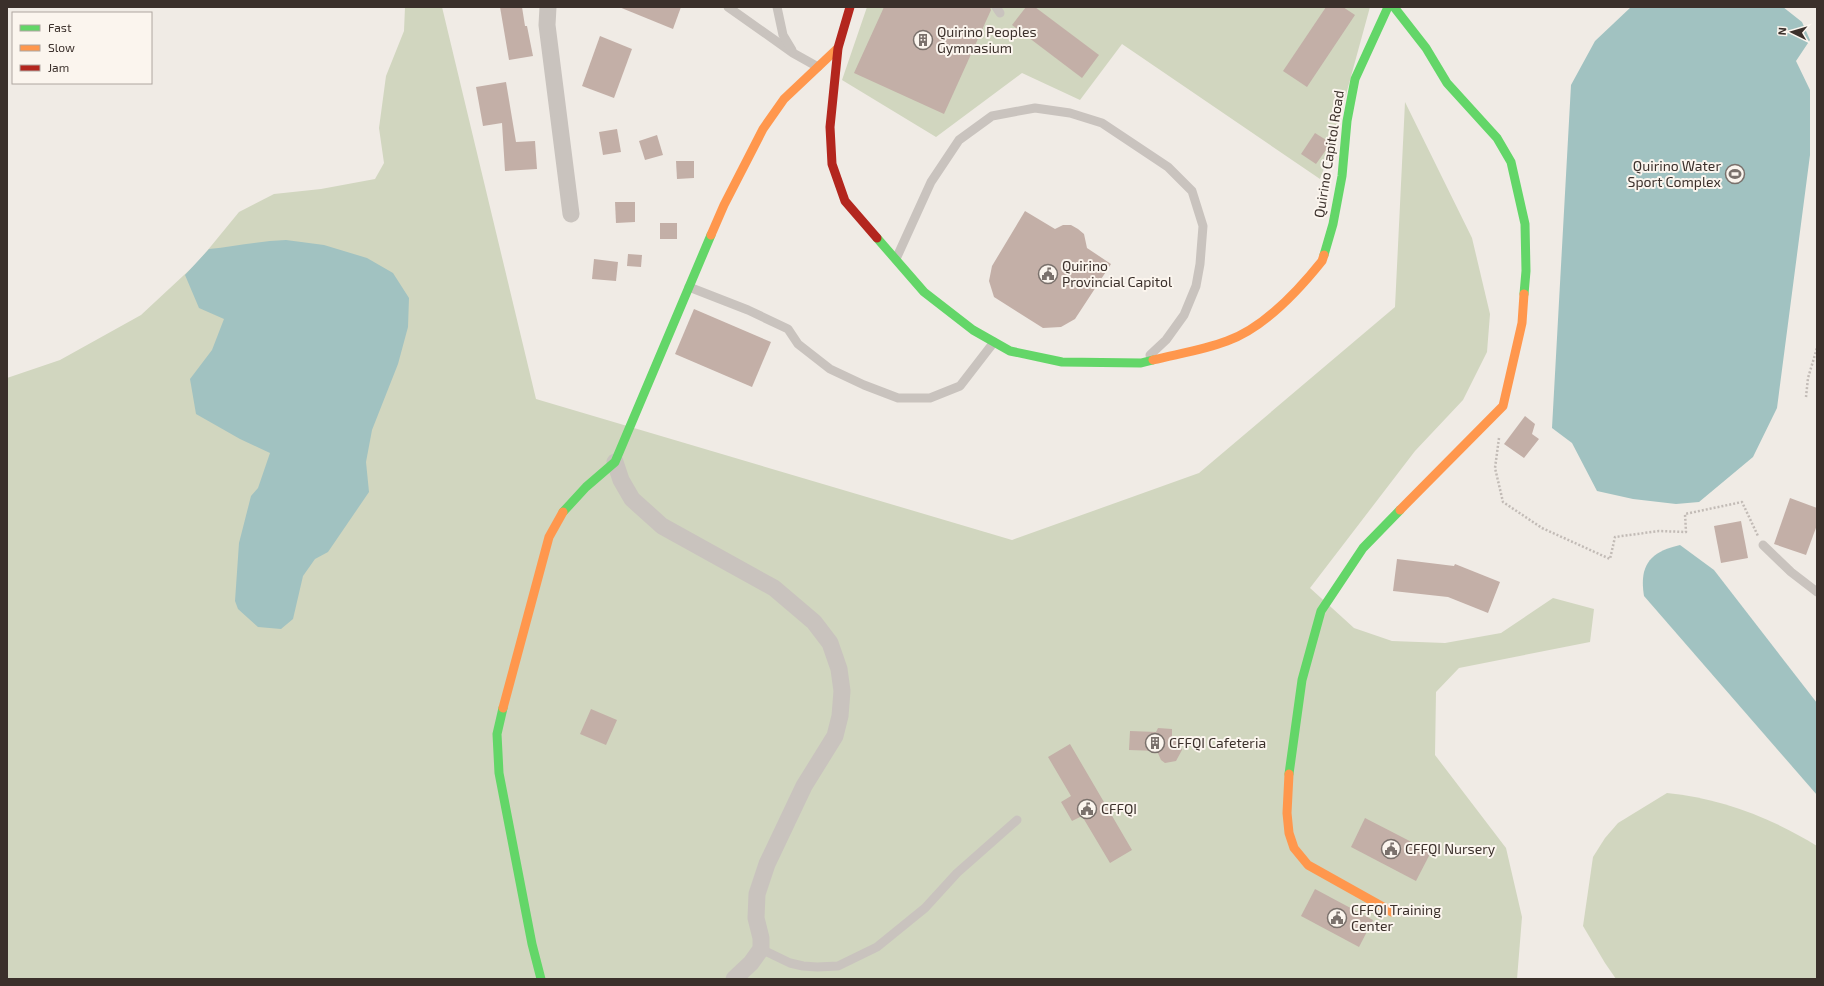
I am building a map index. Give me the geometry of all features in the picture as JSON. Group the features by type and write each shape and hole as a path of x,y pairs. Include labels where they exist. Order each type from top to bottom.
{"street":[{"path":"548,7 547,26 571,214"},
{"name":"Quirino Capitol Road","path":"850,7 838,48 830,127 832,164 846,201 924,292 973,330 1010,351 1032,357 1062,362 1141,363 1228,341 1255,326 1296,293 1322,261 1333,224 1342,176 1347,121 1355,79 1388,7"},
{"path":"1392,912 1308,866 1294,848 1289,834 1287,813 1289,764 1302,680 1321,611 1363,548 1503,406 1522,323 1526,271 1525,224 1511,162 1497,138 1447,83 1426,48 1394,7"},
{"path":"541,979 532,944 499,773 497,734 507,688 548,537 557,519 569,504 594,478 615,462 724,205 763,128 784,99 838,48"},
{"path":"615,462 621,480 632,499 662,526 774,588 814,622 830,643 840,669 841,704 835,736 804,786 767,864 757,894 756,918 761,938 760,949 751,963 734,979"}],"lane":[{"path":"728,7 793,53 818,67"},
{"path":"777,7 783,35 793,53"},
{"path":"896,260 931,182 959,140 992,116 1035,108 1070,113 1102,123 1168,167 1192,191 1203,226 1200,264 1196,286 1184,315 1166,340 1141,363"},
{"path":"689,287 748,310 788,329 798,344 830,369 864,385 898,398 930,398 960,386 994,342"},
{"path":"1763,545 1791,572 1817,592"},
{"path":"760,949 790,963 817,967 838,966 877,947 925,908 957,873 1017,820"}],"path":[{"path":"1806,397 1808,378 1817,348"},
{"path":"1499,437 1495,468 1502,502 1542,528 1610,559 1615,537 1659,531 1686,532 1685,514 1742,502 1763,545"}],"green space":[{"path":"405,7 442,7 536,399 1012,540 1199,473 1395,307 1405,102 1472,238 1490,314 1487,352 1463,400 1415,451 1310,588 1354,628 1392,641 1445,643 1501,633 1553,598 1594,609 1590,642 1459,668 1436,692 1435,755 1506,848 1522,917 1517,979 7,979 7,378 60,360 141,315 198,262 239,212 274,194 321,189 375,179 384,163 379,128 386,76 404,31"},
{"path":"867,7 1370,7 1330,153 1320,179 1122,44 1080,100 1022,73 936,137 842,80"},
{"path":"1667,793 1706,799 1745,811 1764,818 1817,846 1817,979 1616,979 1583,926 1593,857 1605,838 1618,823"}],"water":[{"path":"1631,7 1783,7 1802,22 1810,40 1796,61 1810,90 1810,155 1777,408 1753,457 1699,502 1676,504 1633,499 1597,491 1572,443 1552,428 1571,85 1595,41"},
{"path":"286,240 324,245 367,258 393,273 409,298 408,327 398,364 372,430 366,462 369,492 328,552 315,559 303,576 293,619 281,629 258,627 238,609 235,601 239,543 251,496 258,488 270,453 240,439 196,414 190,379 212,350 224,319 199,308 185,275 209,249 257,242"},
{"path":"1680,545 1714,570 1817,703 1817,795 1644,596 1643,576 1645,568 1649,562 1654,556 1661,552"}],"building":[{"path":"500,7 522,7 525,26 527,26 533,56 509,60"},
{"path":"619,7 681,7 673,29"},
{"name":"Quirino Peoples Gymnasium","path":"884,7 990,7 991,10 944,114 854,73"},
{"path":"1026,7 1035,7 1099,55 1082,78 1012,25"},
{"path":"1326,7 1343,7 1355,15 1307,87 1283,71"},
{"path":"600,36 632,49 614,98 582,86"},
{"path":"506,82 516,142 535,141 537,169 505,171 502,123 483,126 476,87"},
{"path":"617,129 621,152 603,155 599,132"},
{"path":"1315,133 1331,143 1316,164 1301,154"},
{"path":"657,135 663,155 645,160 639,141"},
{"path":"676,161 694,161 694,178 677,179"},
{"path":"615,202 635,202 635,222 616,223"},
{"name":"Quirino Provincial Capitol","path":"1025,211 1055,229 1063,225 1071,225 1078,229 1084,234 1087,248 1111,264 1075,319 1061,327 1043,328 994,297 989,281 992,266"},
{"path":"660,223 677,223 677,239 660,239"},
{"path":"628,254 642,255 641,267 627,266"},
{"path":"594,259 618,262 616,281 592,279"},
{"path":"694,309 771,342 752,387 675,354"},
{"path":"1525,416 1535,424 1532,434 1539,439 1524,458 1504,444"},
{"path":"1790,498 1817,508 1817,525 1806,555 1774,544"},
{"path":"1741,521 1748,558 1721,563 1714,526"},
{"path":"1397,559 1454,566 1455,564 1500,582 1488,613 1448,597 1393,591"},
{"path":"591,709 617,720 606,745 580,734"},
{"name":"CFFQI Cafeteria","path":"1158,728 1172,729 1172,737 1179,740 1182,750 1176,761 1165,763 1161,760 1157,751 1129,750 1130,731 1156,732"},
{"name":"CFFQI","path":"1070,744 1132,850 1110,863 1082,816 1072,821 1061,802 1071,796 1048,757"},
{"name":"CFFQI Nursery","path":"1365,818 1431,852 1416,881 1351,847"},
{"name":"CFFQI Training Center","path":"1315,889 1373,920 1359,947 1301,916"}],"traffic: fast":[{"path":"1324,255 1333,224 1342,176 1347,121 1355,79 1388,7"},
{"path":"1394,7 1426,48 1447,83 1497,138 1511,162 1525,224 1526,271 1524,294"},
{"path":"563,512 586,487 615,462 711,235"},
{"path":"877,238 924,292 973,330 1010,351 1062,362 1141,363 1153,360"},
{"path":"1289,774 1302,680 1321,611 1363,548 1400,510"},
{"path":"503,708 497,734 499,773 532,944 541,979"}],"traffic: slow":[{"path":"711,235 724,205 763,129 784,99 838,48"},
{"path":"1153,360 1218,344 1241,335 1267,318 1291,296 1322,261 1324,255"},
{"path":"1400,510 1503,406 1522,323 1524,294"},
{"path":"503,708 549,537 563,512"},
{"path":"1289,774 1287,813 1289,833 1294,848 1308,865 1392,912"}],"traffic: jam":[{"path":"850,7 838,48 830,127 832,164 845,201 877,238"}],"place":[{"name":"Quirino Peoples Gymnasium","path":"923,40"},
{"name":"Quirino Water Sport Complex","path":"1735,174"},
{"name":"Quirino Provincial Capitol","path":"1048,274"},
{"name":"CFFQI Cafeteria","path":"1155,743"},
{"name":"CFFQI","path":"1087,809"},
{"name":"CFFQI Nursery","path":"1391,849"},
{"name":"CFFQI Training Center","path":"1337,918"}]}
